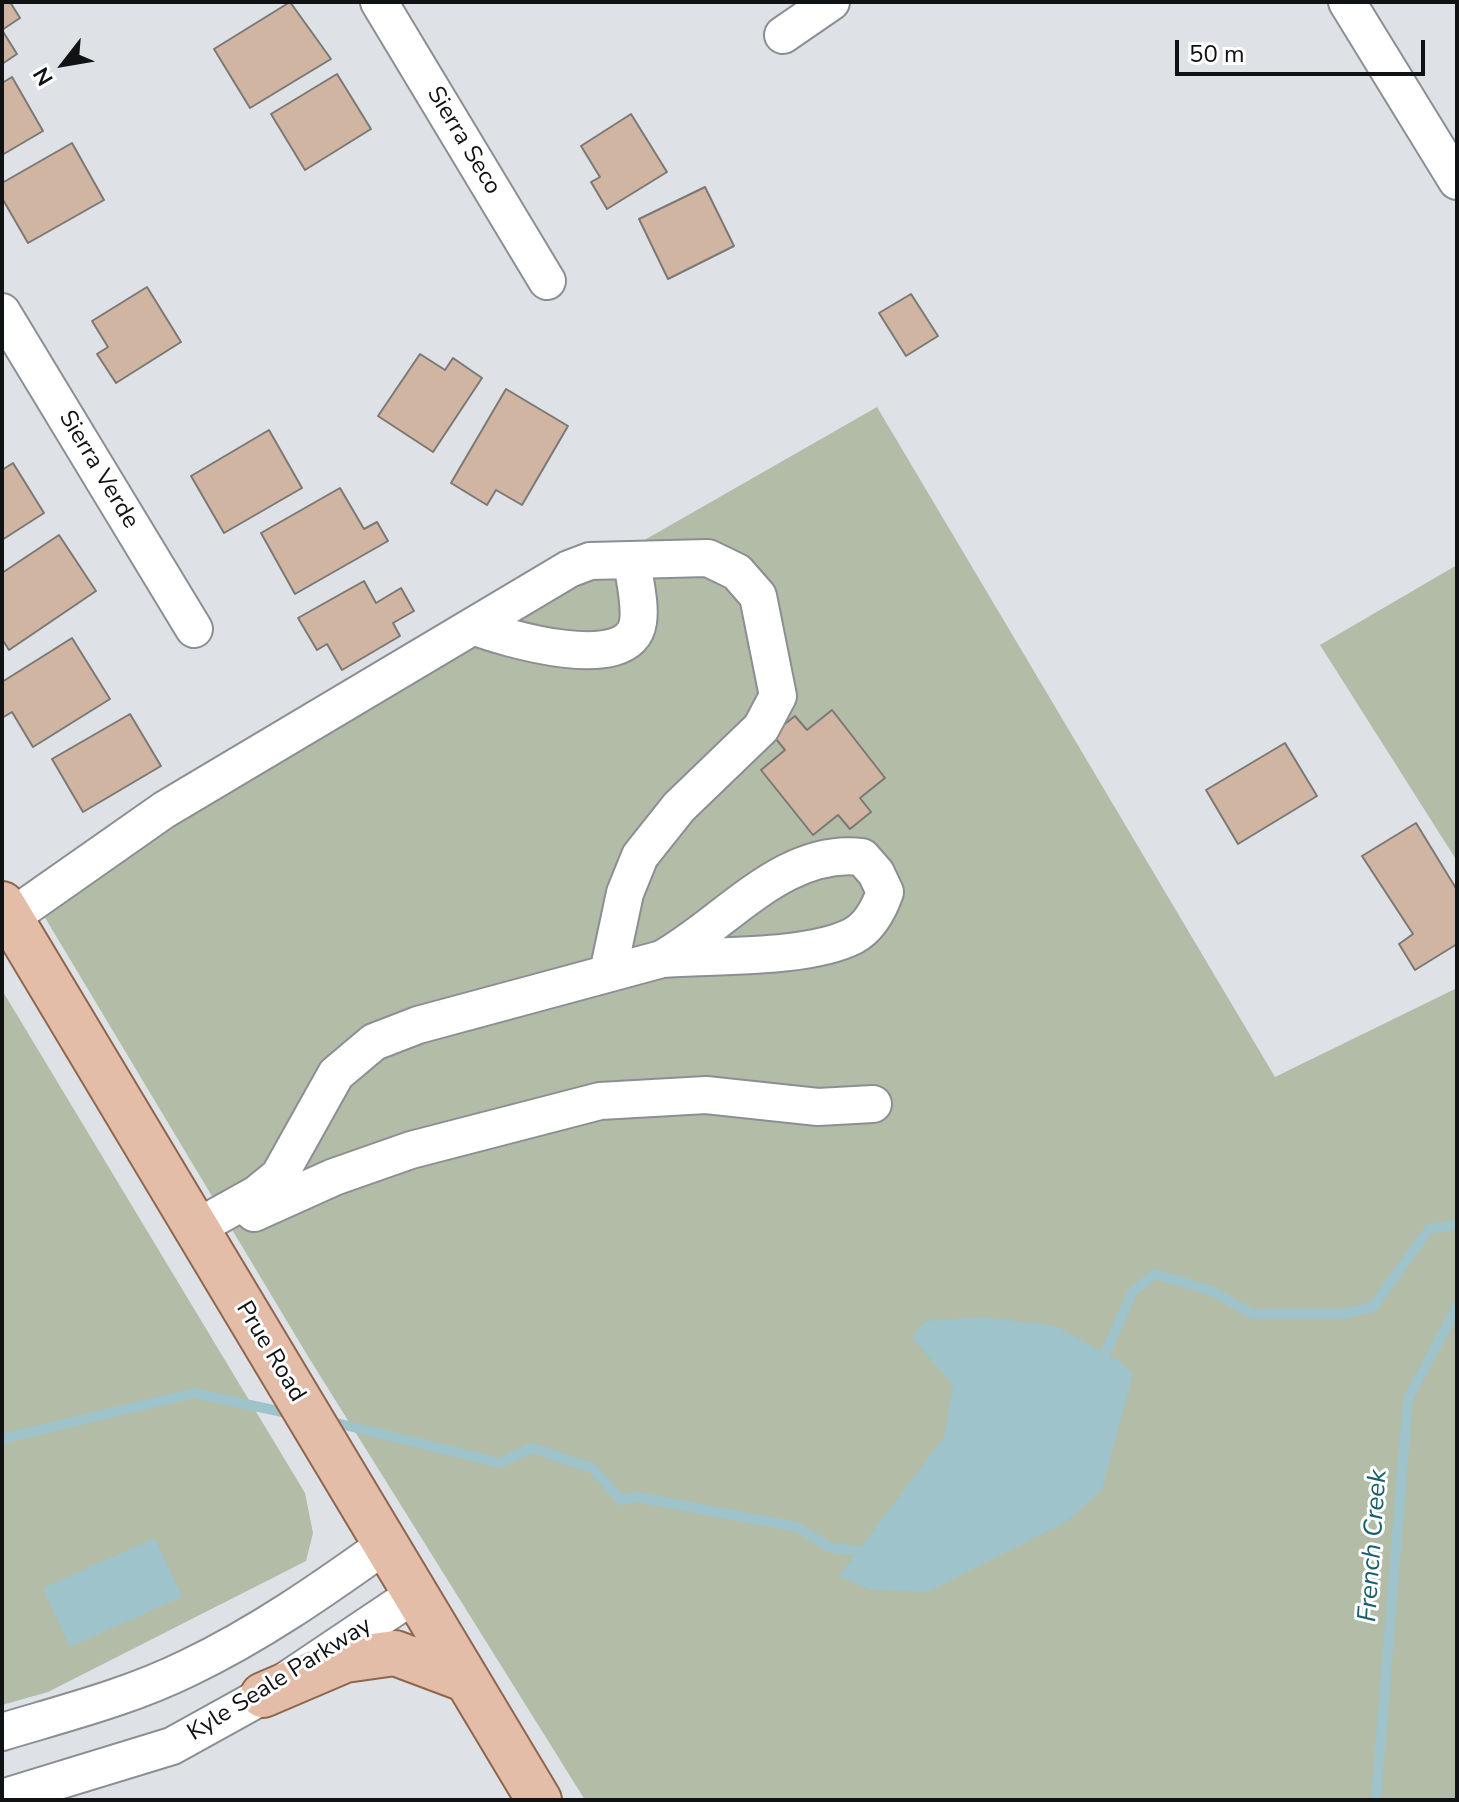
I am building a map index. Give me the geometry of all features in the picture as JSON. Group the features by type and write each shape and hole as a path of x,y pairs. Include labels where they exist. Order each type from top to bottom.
{"main road":[{"name":"Prue Road","path":"6,911 539,1800"},
{"path":"263,1695 345,1660 395,1653 467,1680"}],"street":[{"name":"Sierra Seco","path":"379,2 547,281"},
{"path":"783,35 831,2"},
{"path":"1347,2 1457,181"},
{"name":"Sierra Verde","path":"2,312 194,629"},
{"path":"6,911 164,810 569,569 590,561 708,558 737,572 758,596 778,696 761,728 679,807 640,856 625,893 608,973"},
{"path":"473,626 512,641 552,646 602,651 628,642 639,624 632,560"},
{"path":"203,1241 279,1176 336,1074 374,1042 418,1025 662,959 817,948 855,935 878,911 885,892 876,873 862,857 837,854 785,872 689,944 662,959"},
{"path":"203,1241 266,1206 373,1164 517,1120 600,1101 706,1095 818,1107 873,1104"},
{"path":"2,1732 116,1698 187,1669 286,1615 385,1545"},
{"name":"Kyle Seale Parkway","path":"2,1798 172,1746 263,1695 415,1594"}],"green space":[{"path":"877,407 1275,1077 1457,988 1457,1800 585,1800 309,1358 44,916 50,880"},
{"path":"1457,565 1457,861 1320,645"},
{"path":"2,990 305,1493 313,1533 306,1561 48,1692 2,1705"}],"water":[{"path":"982,1317 1056,1326 1122,1363 1133,1374 1102,1490 1066,1522 928,1592 871,1590 839,1576 944,1437 953,1385 912,1338 925,1321"},
{"path":"155,1538 182,1597 70,1647 43,1588"}],"building":[{"path":"2,2 10,2 20,18 2,30"},
{"path":"290,2 331,59 250,108 214,49"},
{"path":"2,30 17,54 2,64"},
{"path":"337,74 371,129 305,170 271,114"},
{"path":"12,77 43,131 2,155 2,83"},
{"path":"631,114 667,172 607,209 591,182 600,177 581,146"},
{"path":"72,143 104,200 28,243 2,198 2,183"},
{"path":"705,187 734,246 668,279 639,219"},
{"path":"147,287 181,342 116,383 97,354 108,347 92,321"},
{"path":"911,294 938,336 906,356 879,313"},
{"path":"420,354 445,370 453,358 482,378 433,452 378,416"},
{"path":"506,389 568,426 522,505 496,490 487,505 451,483"},
{"path":"269,430 302,488 224,533 191,476"},
{"path":"13,463 44,513 2,540 2,470"},
{"path":"340,488 364,529 377,522 388,541 295,594 261,533"},
{"path":"59,535 96,591 9,650 2,639 2,573"},
{"path":"364,581 376,603 401,588 414,611 393,623 400,636 342,670 327,644 317,650 298,618"},
{"path":"72,638 110,699 33,747 12,712 2,718 2,682"},
{"path":"832,710 885,778 860,798 871,812 850,829 838,815 813,835 761,770 785,750 772,734 795,716 807,730"},
{"path":"130,714 161,766 83,812 52,759"},
{"path":"1285,743 1317,796 1238,844 1206,790"},
{"path":"1416,823 1457,890 1457,944 1415,970 1399,944 1413,934 1362,856"}],"waterway":[{"path":"1100,1365 1132,1293 1154,1274 1212,1291 1253,1314 1342,1314 1373,1307 1429,1229 1457,1225"},
{"name":"French Creek","path":"1376,1800 1408,1399 1457,1307"},
{"path":"2,1439 194,1393 292,1414"},
{"path":"328,1421 500,1463 532,1448 592,1468 621,1500 637,1497 797,1527 831,1548 869,1552"}]}
